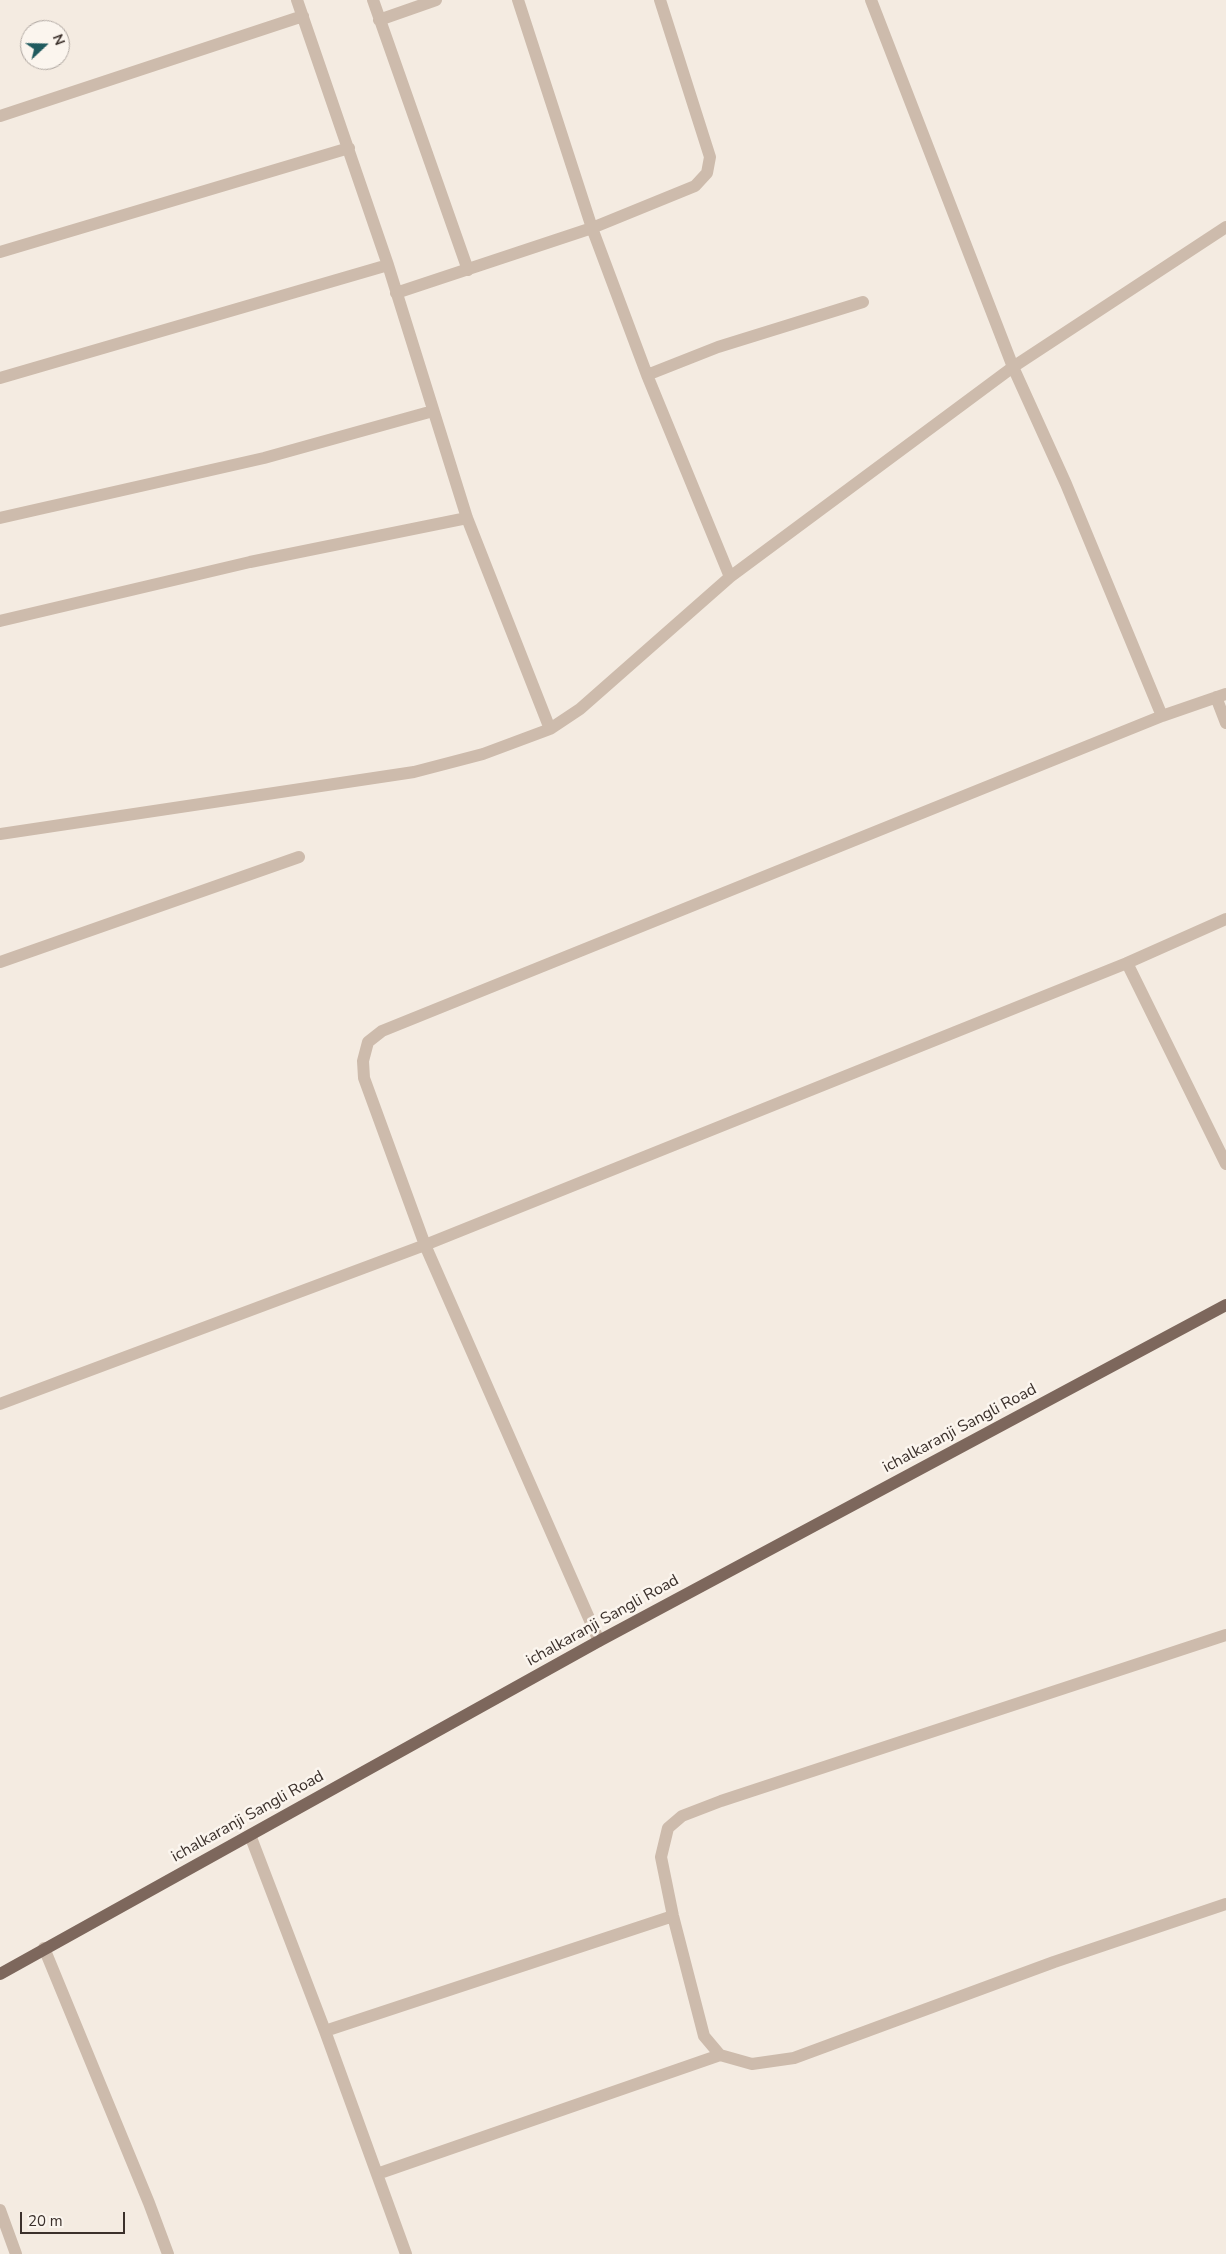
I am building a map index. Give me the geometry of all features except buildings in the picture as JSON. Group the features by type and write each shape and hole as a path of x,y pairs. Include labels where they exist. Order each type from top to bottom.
{"main road":[{"name":"ichalkaranji Sangli Road","path":"0,1974 599,1641 1226,1305"}],"street":[{"path":"297,0 388,265 467,518 550,729"},
{"path":"373,0 468,270"},
{"path":"379,20 436,0"},
{"path":"518,0 592,228 647,375 730,577"},
{"path":"396,293 592,228 695,186 707,173 710,157 660,0"},
{"path":"871,0 1013,367 1066,484 1162,716"},
{"path":"0,116 303,16"},
{"path":"0,252 349,148"},
{"path":"0,834 414,772 483,754 550,729 580,709 730,577 1013,367 1226,227"},
{"path":"0,378 388,265"},
{"path":"647,375 718,347 863,302"},
{"path":"0,518 264,458 433,411"},
{"path":"0,621 250,562 467,518"},
{"path":"599,1641 425,1245 364,1078 363,1061 368,1042 382,1031 1162,716 1221,696 1226,723"},
{"path":"0,962 299,858"},
{"path":"0,1404 425,1245 1127,962 1226,920"},
{"path":"1127,962 1226,1164"},
{"path":"1226,1635 721,1801 682,1816 668,1828 661,1857 673,1916 704,2036 720,2055 752,2064 794,2058 1054,1962 1226,1904"},
{"path":"250,1835 325,2031 406,2254"},
{"path":"325,2031 673,1916"},
{"path":"44,1948 149,2203 168,2254"},
{"path":"378,2174 720,2055"},
{"path":"0,2210 16,2254"}]}
